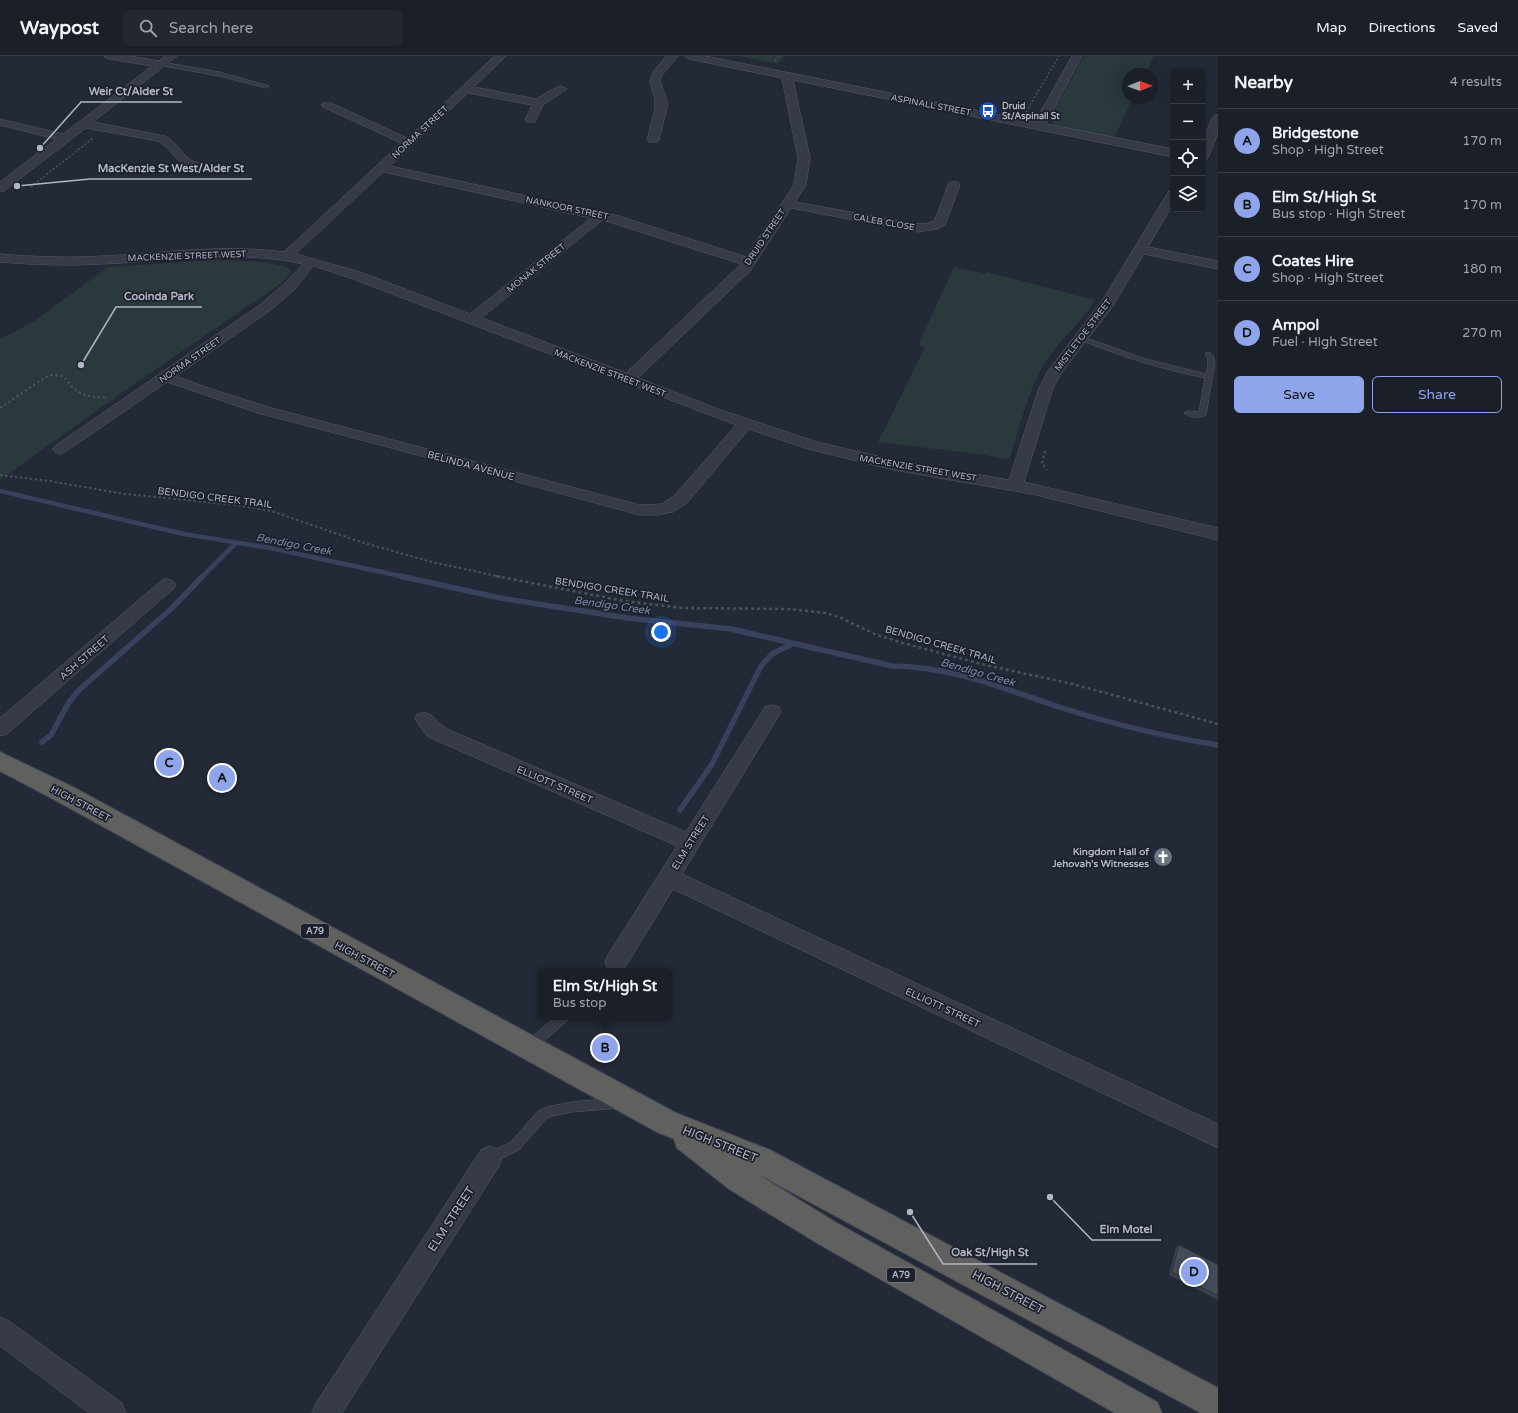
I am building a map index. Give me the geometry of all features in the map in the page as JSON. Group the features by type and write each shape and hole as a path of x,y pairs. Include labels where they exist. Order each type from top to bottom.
{"highway":[{"name":"HIGH STREET","path":"0,761 63,793 667,1123 760,1160 1218,1405"},
{"name":"HIGH STREET","path":"667,1123 739,1179 820,1229 1146,1413"}],"street":[{"path":"109,56 161,64"},
{"path":"0,188 172,56"},
{"name":"NORMA STREET","path":"286,257 501,56"},
{"path":"664,146 647,140 661,108 661,100 655,80 657,74 673,56"},
{"name":"ASPINALL STREET","path":"689,56 1170,152"},
{"path":"1039,126 1075,56"},
{"name":"DRUID STREET","path":"628,379 739,274 749,262 800,185 804,166 787,76"},
{"path":"466,89 538,103"},
{"path":"531,120 538,103 561,89"},
{"path":"327,105 398,139 409,142"},
{"path":"1206,159 1218,118"},
{"path":"0,122 66,138"},
{"path":"84,124 161,138 167,141 186,162 199,167"},
{"name":"NANKOOR STREET","path":"381,168 629,223 749,262"},
{"name":"CALEB CLOSE","path":"788,204 893,224 928,228 941,222 954,185"},
{"name":"MISTLETOE STREET","path":"1015,485 1046,388 1055,372 1108,303 1170,199"},
{"name":"MONAK STREET","path":"471,320 601,216"},
{"path":"1140,249 1218,265"},
{"name":"MACKENZIE STREET WEST","path":"0,258 69,261 232,253 286,257 312,262 358,276 745,424 813,446 857,458 1015,485 1218,534"},
{"name":"NORMA STREET","path":"60,449 266,307 290,286 312,262"},
{"name":"BELINDA AVENUE","path":"166,377 200,390 263,410 640,510 658,510 667,508 681,499 745,424"},
{"name":"ASH STREET","path":"0,730 167,585"},
{"name":"ELM STREET","path":"611,966 669,877 772,712"},
{"name":"ELLIOTT STREET","path":"424,719 433,730 440,734 690,843"},
{"name":"ELLIOTT STREET","path":"669,877 1218,1136"},
{"name":"ELM STREET","path":"326,1413 490,1158"},
{"path":"0,1330 112,1413"}],"lane":[{"path":"161,64 219,74 266,86"},
{"path":"1080,338 1132,358 1158,366 1210,377"},
{"path":"1188,412 1202,415 1212,362 1211,357 1208,354"},
{"path":"528,1047 560,1020"},
{"name":"ELM STREET","path":"490,1158 515,1146 534,1123 546,1113 582,1106 629,1102"}],"path":[{"path":"1026,112 1059,56"},
{"path":"30,187 97,136"},
{"path":"0,408 46,377 52,375 62,376 68,379 72,387 83,394 132,400"},
{"path":"1046,448 1042,463 1047,470"},
{"name":"BENDIGO CREEK TRAIL","path":"0,476 49,481 125,494 236,505 272,511 361,542 432,562 473,572 624,601 683,608 794,609 826,613 877,634 909,645 985,665 1073,684 1218,724"}],"shaded area":[{"path":"739,56 784,56 778,64"},
{"path":"1084,56 1154,56 1148,68 1122,68 1122,104 1130,104 1114,138 1057,126 1052,123 1050,119"},
{"path":"214,260 271,263 289,268 291,272 283,282 123,392 0,480 0,339 36,320 108,267"},
{"path":"954,267 986,274 987,272 1095,300 1084,316 1053,352 1040,371 1025,408 1009,460 986,455 878,442 925,347 918,345"}],"building":[{"path":"1179,1245 1218,1265 1218,1296 1172,1272"}],"waterway":[{"name":"Bendigo Creek","path":"0,491 184,534 270,548 405,577"},
{"path":"203,576 236,543"},
{"path":"42,742 51,735 69,702 79,690 171,609 203,576"},
{"name":"Bendigo Creek","path":"400,576 500,598 627,618 731,629 793,643"},
{"path":"680,810 712,764 761,666 772,654 793,643"},
{"name":"Bendigo Creek","path":"793,643 892,666 936,670 978,680 1062,708 1120,725 1218,745"}],"place":[{"name":"Druid St/Aspinall St","path":"988,111"},
{"name":"Weir Ct/Alder St","path":"40,148"},
{"name":"MacKenzie St West/Alder St","path":"17,186"},
{"name":"Cooinda Park","path":"81,365"},
{"name":"Coates Hire","path":"169,763"},
{"name":"Bridgestone","path":"222,778"},
{"name":"Kingdom Hall of Jehovah's Witnesses","path":"1163,857"},
{"name":"Elm St/High St","path":"605,1048"},
{"name":"Elm Motel","path":"1050,1197"},
{"name":"Oak St/High St","path":"910,1212"},
{"name":"Ampol","path":"1194,1272"}]}
